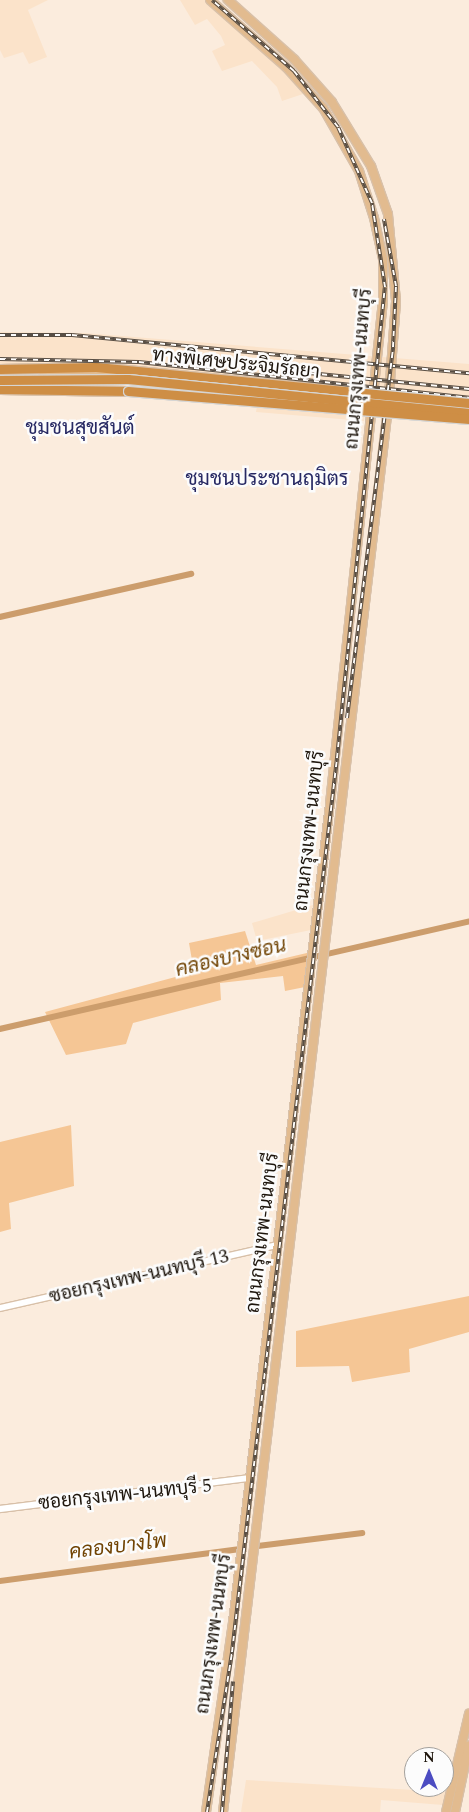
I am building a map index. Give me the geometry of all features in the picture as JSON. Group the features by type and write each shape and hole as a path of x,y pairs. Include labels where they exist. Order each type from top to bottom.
{"highway":[{"name":"ทางพิเศษประจิมรัถยา","path":"0,369 131,369 469,403"},
{"name":"ทางพิเศษประจิมรัถยา","path":"0,381 128,379 469,413"},
{"path":"0,389 128,391 469,418"}],"main road":[{"name":"ถนนกรุงเทพ-นนทบุรี","path":"206,1812 244,1528 311,964 374,405 383,259 365,190 323,108 273,54 210,0"},
{"name":"ถนนกรุงเทพ-นนทบุรี","path":"223,1812 288,1245 388,408 395,258 378,186 332,102 280,46 228,0"},
{"path":"273,54 280,46"},
{"path":"365,190 378,186"},
{"path":"0,373 78,372 388,408"},
{"path":"0,381 78,372"},
{"path":"357,549 371,551"},
{"path":"334,757 347,757"},
{"path":"299,1061 310,1060"},
{"path":"278,1245 288,1245"},
{"path":"244,1528 255,1529"},
{"path":"446,1812 469,1714"},
{"path":"455,1812 469,1745"}],"street":[{"path":"388,408 469,418"},
{"name":"ซอยกรุงเทพ-นนทบุรี 13","path":"0,1308 278,1245"},
{"name":"ซอยกรุงเทพ-นนทบุรี 5","path":"0,1509 249,1478"}],"shaded area":[{"path":"0,0 48,0 28,10 47,57 29,64 23,52 4,58 0,50"},
{"path":"180,0 205,0 285,69 306,93 282,101 277,87 252,61 222,71 212,51 225,45 221,36 207,19 195,25"},
{"path":"0,332 84,333 469,364 469,401 107,364 0,365"},
{"path":"257,406 365,414 364,421 256,412"},
{"path":"313,905 311,930 257,941 252,923"},
{"path":"245,931 256,965 311,952 305,987 285,991 283,976 220,983 221,1000 133,1023 126,1044 66,1055 45,1012 194,972 189,943"},
{"path":"71,1125 74,1186 9,1203 11,1229 0,1232 0,1142"},
{"path":"469,1296 469,1332 409,1349 410,1372 352,1382 349,1366 296,1367 296,1331"},
{"path":"246,1780 404,1789 404,1797 445,1797 443,1805 381,1800 380,1812 241,1812"}],"waterway":[{"path":"0,617 191,574"},
{"name":"คลองบางซ่อน","path":"0,1029 469,922"},
{"name":"คลองบางโพ","path":"258,1546 362,1533"},
{"name":"คลองบางโพ","path":"0,1581 240,1549"}],"railway":[{"path":"207,1812 232,1652 337,758 385,287 372,203 338,127 294,71 212,0"},
{"path":"347,718 393,347 396,286 384,219"},
{"path":"0,335 72,335 469,373"},
{"path":"0,359 139,362 469,398"},
{"path":"289,371 469,389"},
{"path":"222,1812 233,1681"}],"district":[{"name":"ชุมชนสุขสันต์","path":"80,428"},
{"name":"ชุมชนประชานฤมิตร","path":"267,479"}]}
